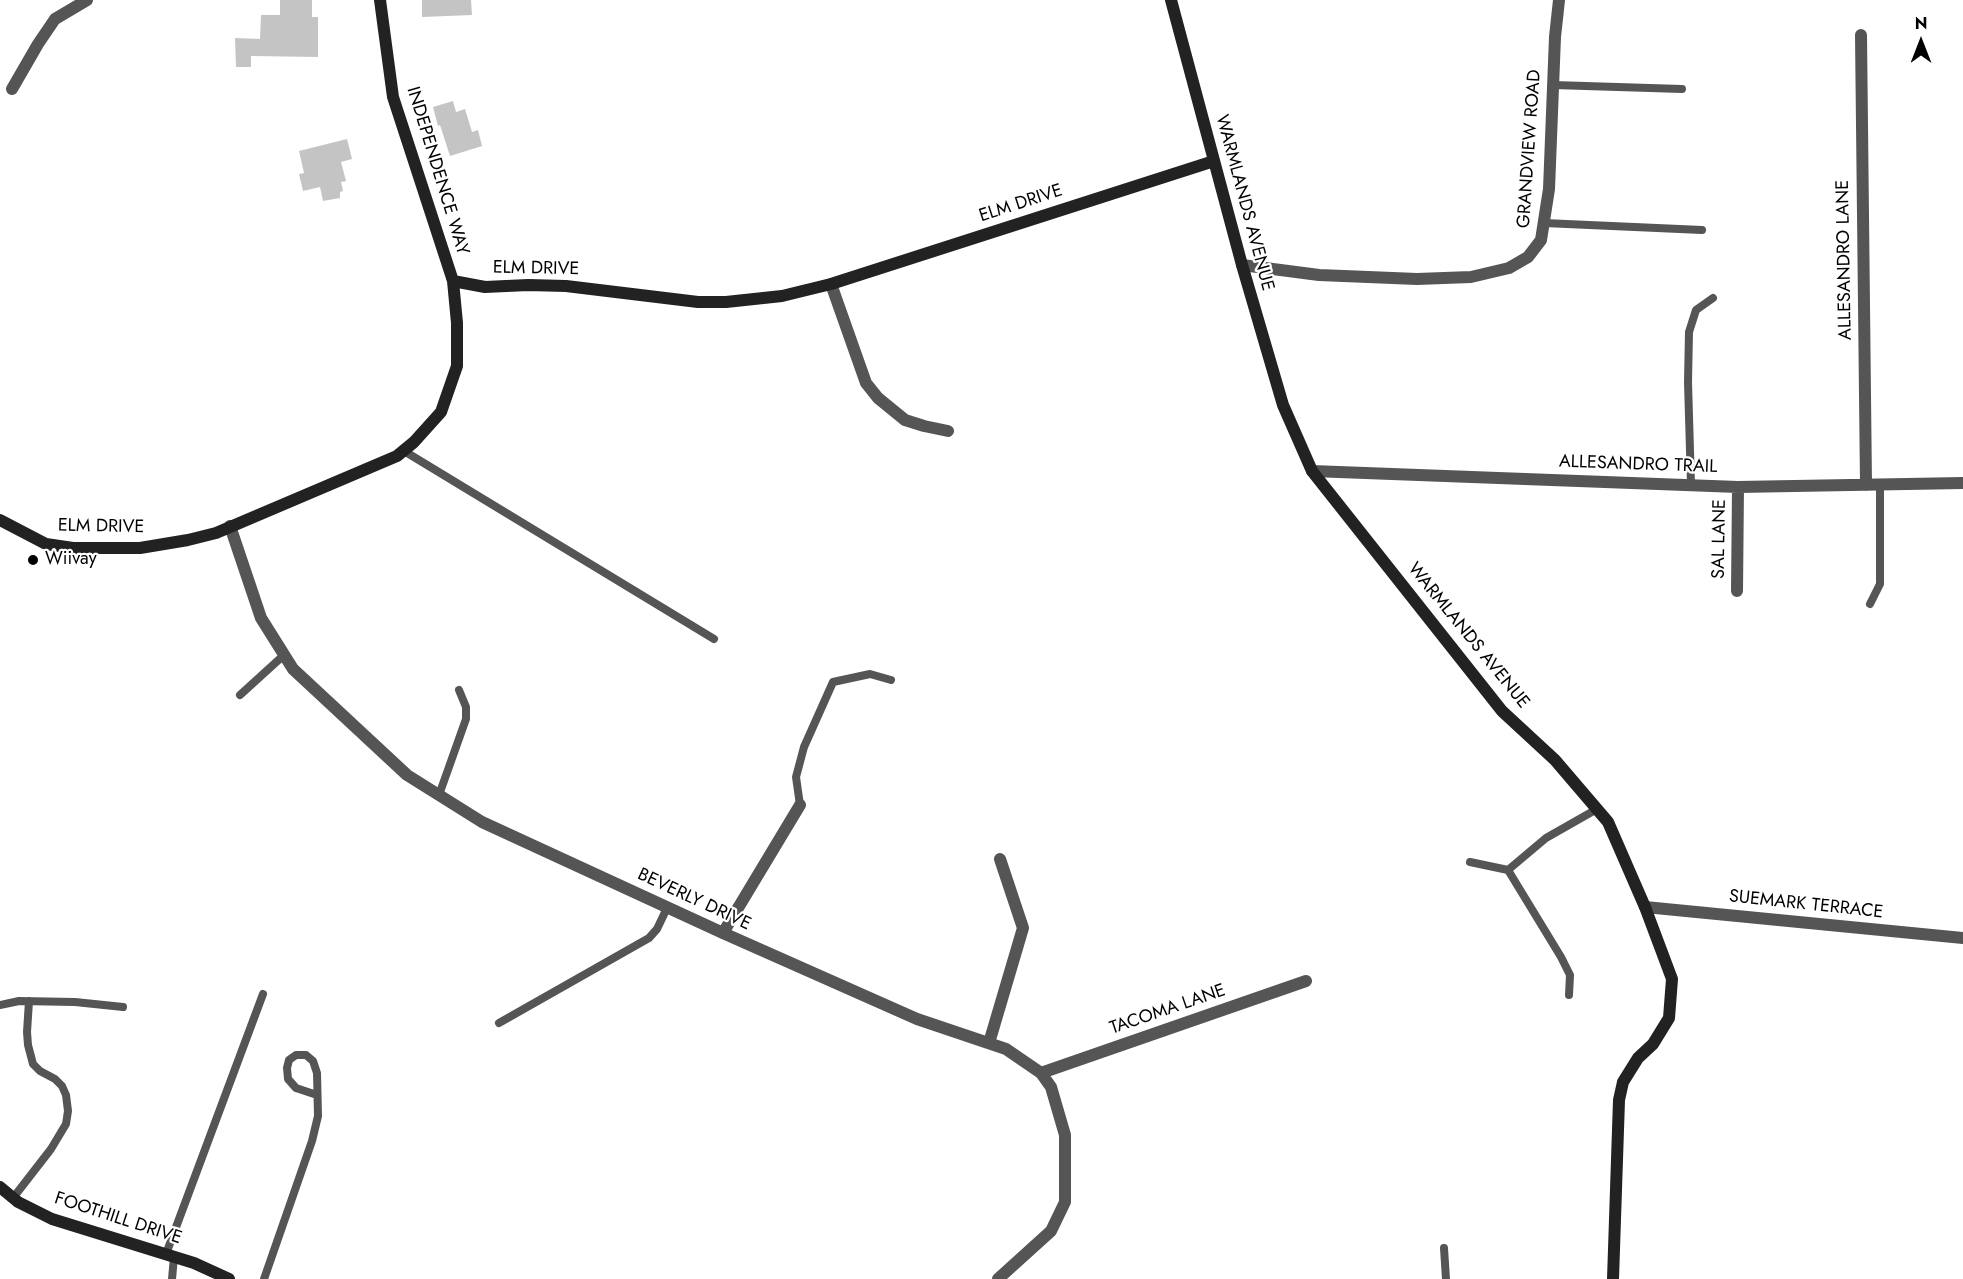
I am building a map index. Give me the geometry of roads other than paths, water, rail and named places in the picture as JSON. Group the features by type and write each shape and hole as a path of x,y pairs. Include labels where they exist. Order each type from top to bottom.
{"street":[{"path":"12,90 45,32 55,20 87,0"},
{"name":"INDEPENDENCE WAY","path":"380,0 393,97 453,281"},
{"name":"WARMLANDS AVENUE","path":"1171,0 1242,265 1283,405 1312,471 1502,711 1555,760 1608,822 1645,907 1672,979 1669,1018 1653,1044 1638,1058 1623,1082 1619,1100 1613,1279"},
{"name":"GRANDVIEW ROAD","path":"1242,265 1319,275 1416,279 1471,277 1509,268 1527,257 1541,240 1549,189 1559,0"},
{"name":"ALLESANDRO LANE","path":"1861,35 1866,485"},
{"name":"ELM DRIVE","path":"0,520 46,544 89,548 150,547 206,536 397,456 441,412 457,366 457,323 453,281 485,287 566,286 698,302 726,302 782,296 831,284 1214,161"},
{"path":"831,284 866,383 872,391 905,420 948,431"},
{"name":"ALLESANDRO TRAIL","path":"1312,471 1738,487 1963,483"},
{"name":"SAL LANE","path":"1737,591 1738,487"},
{"name":"BEVERLY DRIVE","path":"230,526 261,618 293,669 407,775 482,822 667,908 917,1019 1005,1049 1041,1073 1052,1087 1065,1135 1065,1202 1052,1231 998,1279"},
{"path":"723,933 800,805"},
{"path":"989,1043 1023,928 1000,860"},
{"name":"SUEMARK TERRACE","path":"1645,907 1963,938"},
{"name":"TACOMA LANE","path":"1041,1073 1306,981"},
{"name":"FOOTHILL DRIVE","path":"0,1187 13,1198 52,1218 194,1263 229,1279"}],"lane":[{"path":"1553,85 1682,89"},
{"path":"1544,223 1702,230"},
{"path":"1691,485 1689,332 1696,310 1713,298"},
{"path":"404,451 714,639"},
{"path":"1870,604 1880,584 1880,485"},
{"path":"240,694 284,655"},
{"path":"800,805 796,777 832,682 870,674 891,680"},
{"path":"439,795 466,719 466,707 459,690"},
{"path":"1508,870 1546,838 1597,809"},
{"path":"1470,862 1508,870 1570,975 1569,995"},
{"path":"499,1023 649,938 657,929 667,908"},
{"path":"172,1279 170,1255 263,994"},
{"path":"0,1005 29,1001 75,1002 123,1007"},
{"path":"13,1198 51,1149 66,1124 68,1111 62,1086 33,1064 27,1032 29,1001"},
{"path":"264,1279 312,1141 318,1116 317,1073 313,1061 306,1055 296,1055 289,1060 288,1078 296,1088 317,1095"},
{"path":"1444,1248 1446,1279"}],"place":[{"name":"Wiivay","path":"33,560"}]}
